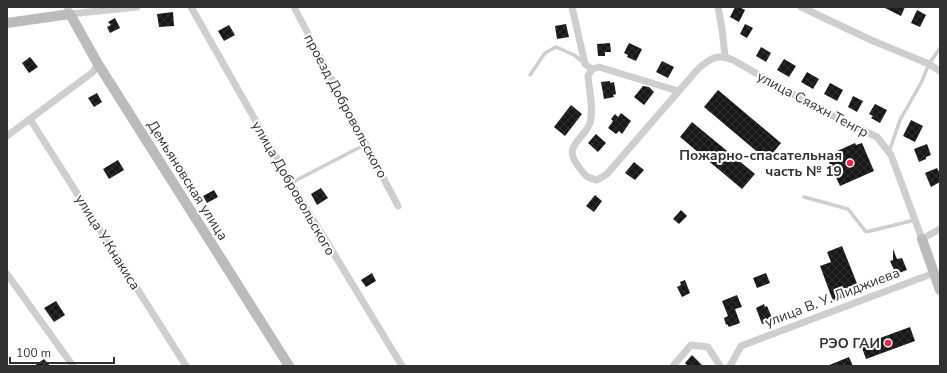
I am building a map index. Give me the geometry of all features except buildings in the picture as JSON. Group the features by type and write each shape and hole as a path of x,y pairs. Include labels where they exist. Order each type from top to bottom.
{"street":[{"path":"7,23 68,11 137,7"},
{"name":"улица Добровольского","path":"191,7 291,183 402,366"},
{"name":"проезд Добровольского","path":"294,7 398,206"},
{"path":"572,7 585,64 592,69"},
{"path":"678,91 599,67 592,69 588,76 591,115 590,124 577,140 572,150 573,159 587,178 597,180 607,174 697,70 714,57 725,56 722,29 716,7"},
{"path":"801,7 871,40 929,64 940,71"},
{"name":"Демьяновская улица","path":"68,11 98,64 289,366"},
{"name":"улица Сяяхн Тенгр","path":"725,56 819,110 877,137 892,155 922,239"},
{"path":"7,136 93,72 98,64"},
{"name":"улица У.Кнакиса","path":"30,119 186,366"},
{"path":"940,229 922,239 940,290"},
{"path":"7,274 73,366"},
{"name":"улица В. У. Лиджиева","path":"730,366 741,346 934,274"},
{"path":"673,366 691,345 708,347 720,366"}],"lane":[{"path":"530,75 545,53 556,47 574,55 585,64"},
{"path":"889,152 900,120 921,83 929,64 940,48"},
{"path":"291,183 366,144"},
{"path":"804,197 848,209 866,232 916,219"}],"place":[{"name":"Пожарно-спасательная часть № 19","path":"850,163"},
{"name":"РЭО ГАИ","path":"888,343"}]}
